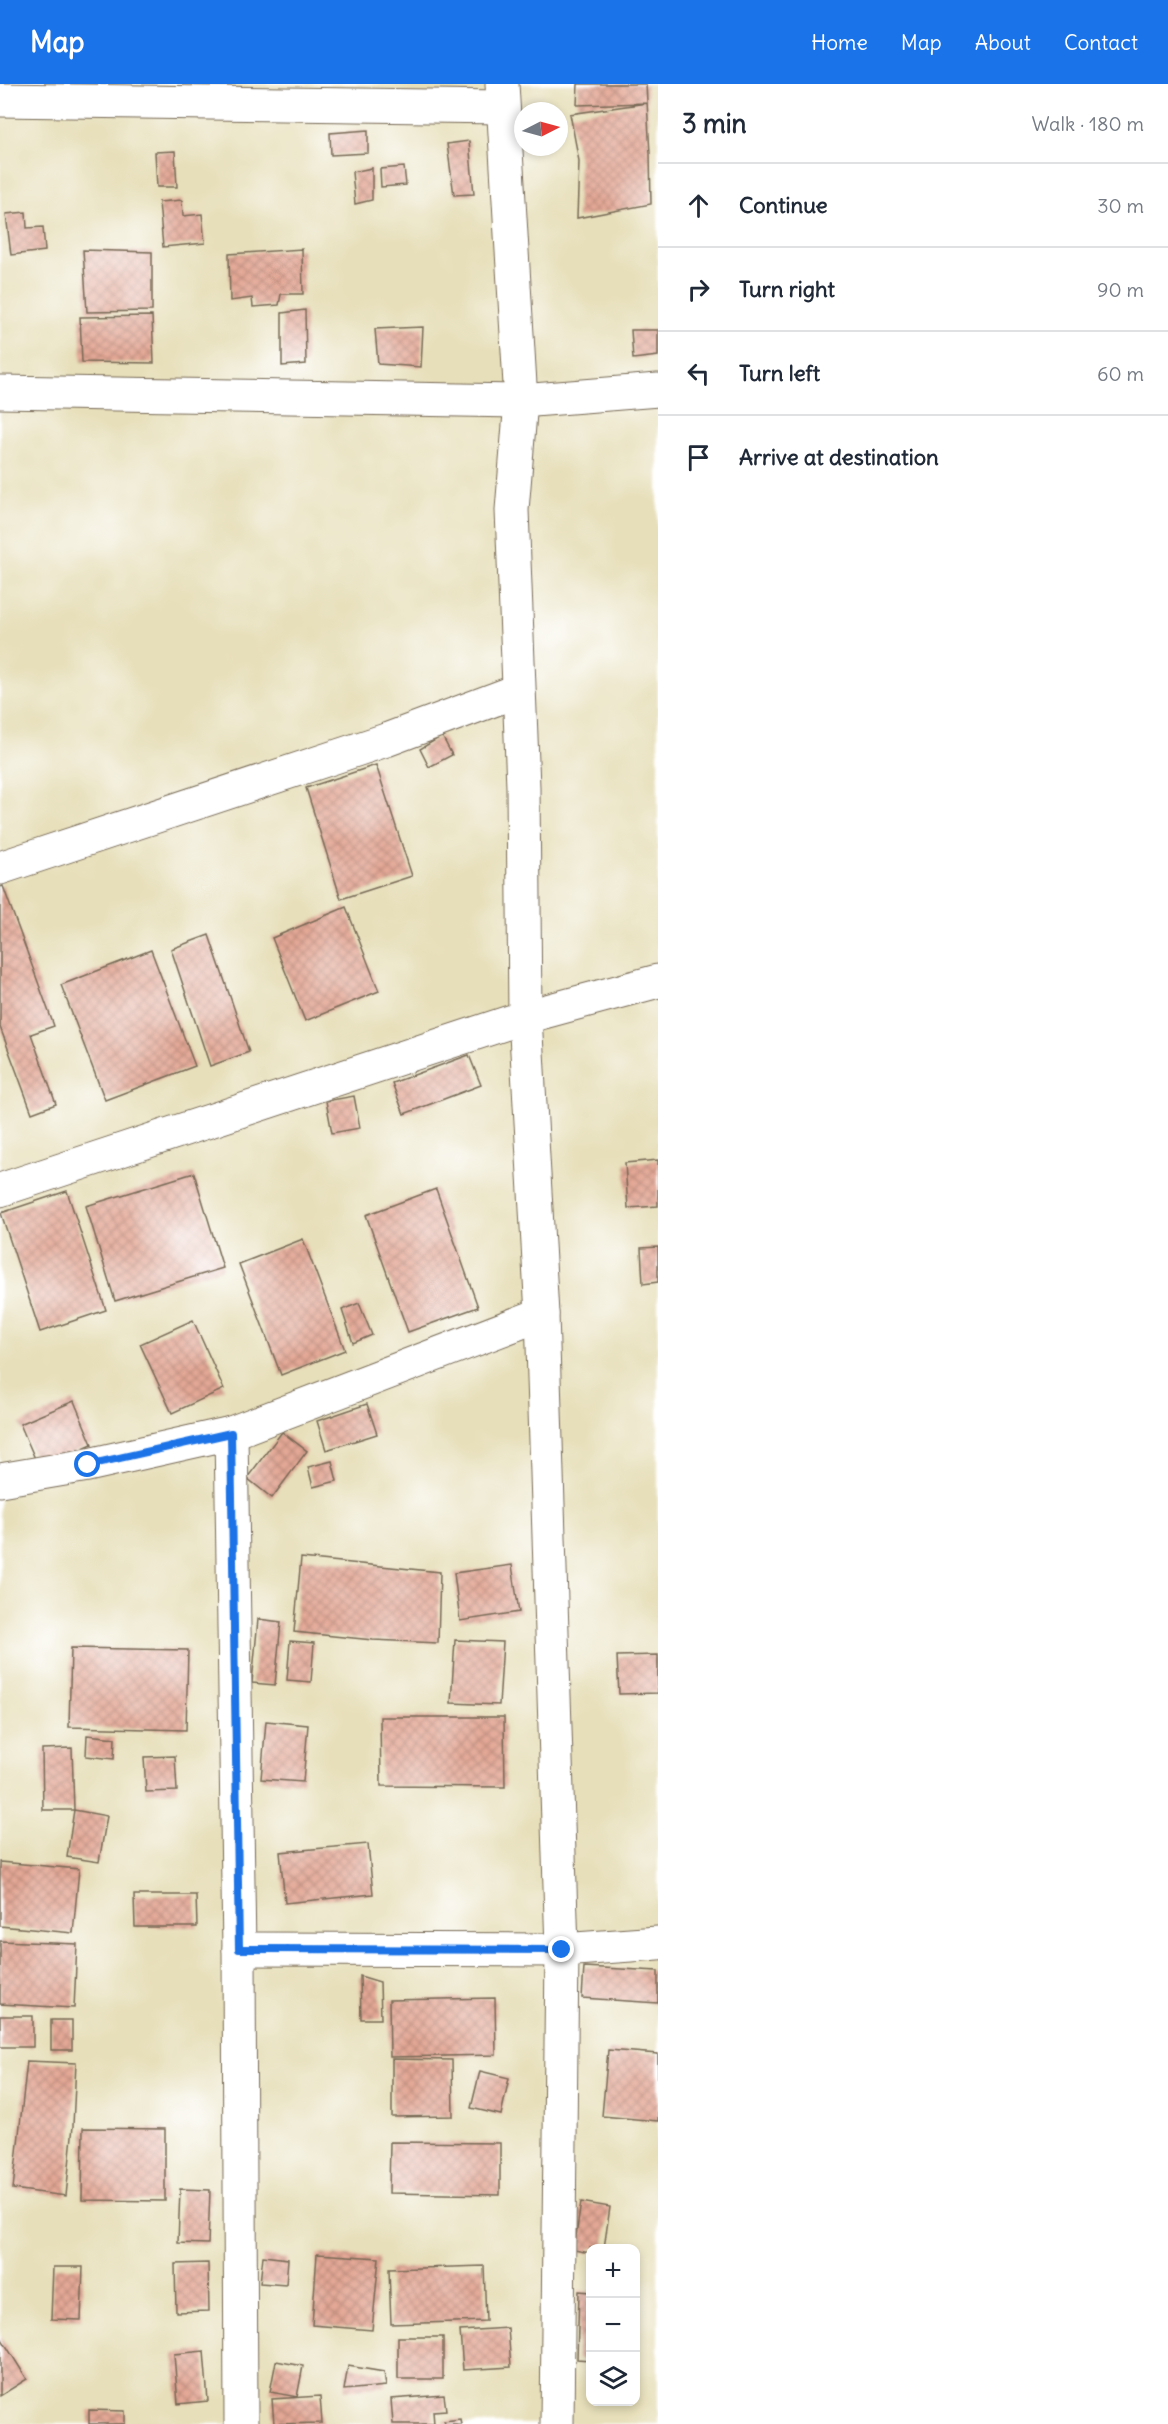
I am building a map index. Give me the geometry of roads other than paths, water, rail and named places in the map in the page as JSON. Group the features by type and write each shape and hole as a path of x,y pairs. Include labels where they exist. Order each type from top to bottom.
{"street":[{"path":"0,100 205,93 502,95 521,401 512,510 517,691 523,787 525,1017 542,1314 562,1950 557,2424"},
{"path":"0,392 521,401 658,390"},
{"path":"0,868 386,741 517,691"},
{"path":"0,1190 525,1017 658,981"},
{"path":"0,1480 88,1465 231,1433 542,1314"},
{"path":"231,1433 239,1949 241,2424"},
{"path":"239,1949 562,1950 658,1943"}]}
